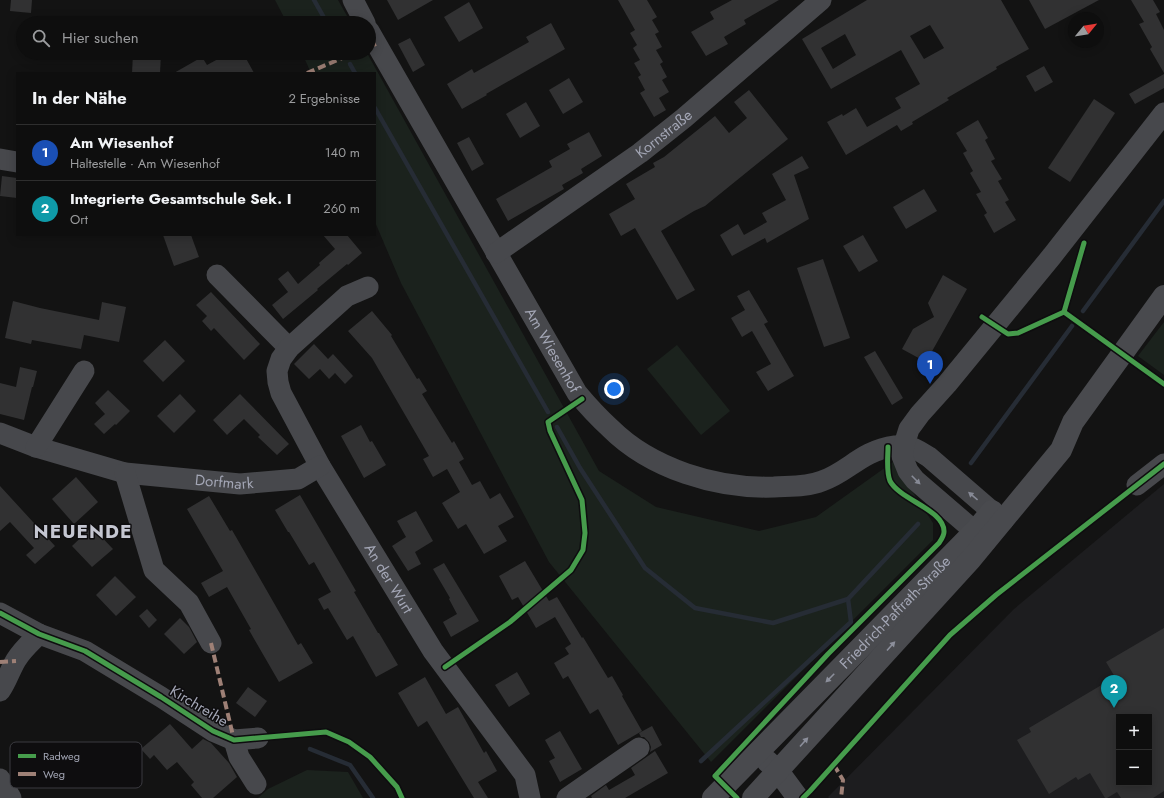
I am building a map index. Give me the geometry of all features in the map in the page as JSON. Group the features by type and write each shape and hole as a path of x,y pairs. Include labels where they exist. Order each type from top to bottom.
{"main road":[{"name":"Friedrich-Paffrath-Straße","path":"761,795 778,771 997,516 1061,450 1073,422 1164,296"},
{"name":"Friedrich-Paffrath-Straße","path":"713,798 757,752 980,536"},
{"path":"757,752 778,771 798,798"},
{"path":"740,769 761,795"}],"street":[{"path":"353,0 361,16"},
{"name":"Kornstraße","path":"496,254 651,144 684,118 822,0"},
{"name":"Am Wiesenhof","path":"376,43 577,393 610,429 632,446 653,459 681,472 711,481 763,487 807,485 823,481 835,476 869,454 888,447 904,445"},
{"path":"980,536 911,476 902,456 909,429 1052,256 1164,113"},
{"path":"0,159 16,162"},
{"path":"217,274 289,348"},
{"name":"An der Wurt","path":"368,287 347,296 289,348 281,359 277,370 281,393 320,466 434,651 525,775 530,798"},
{"path":"36,447 84,372"},
{"name":"Dorfmark","path":"0,433 36,447 125,473 240,484 298,479 320,466"},
{"path":"904,445 916,449 929,457 997,516"},
{"path":"1137,485 1164,464"},
{"path":"125,473 154,570 189,603 211,643"},
{"name":"Kirchreihe","path":"0,613 31,636 85,651 213,731 234,740 258,738"},
{"path":"0,691 6,684 16,661 31,636"},
{"path":"234,740 239,757 256,784"},
{"path":"567,798 639,748"},
{"path":"0,779 12,798"}],"shaded area":[{"path":"275,0 338,0 347,16 283,16"},
{"path":"305,60 371,60 599,471 656,507 759,531 816,517 893,462 933,523 933,540 711,762 549,562 401,283 376,224 376,72 311,72"},
{"path":"1164,322 1164,375 1138,356"},
{"path":"677,345 730,411 701,435 647,369"},
{"path":"1164,484 1164,798 828,797 1014,609"},
{"path":"307,770 348,772 363,798 258,798 268,789"}],"building":[{"path":"11,0 32,0 31,13 10,11"},
{"path":"387,0 433,0 398,20"},
{"path":"618,0 647,0 657,17 652,20 659,32 655,34 662,47 656,50 663,62 660,64 667,77 662,80 669,92 659,98 666,110 654,117 640,93 645,90 638,77 641,75 634,63 640,60 633,48 637,45 630,33 635,30"},
{"path":"732,0 779,0 744,20 746,24 724,37 728,44 706,56 691,32 714,19 710,12"},
{"path":"867,0 1001,0 1029,49 996,67 997,69 947,98 949,100 912,122 913,124 901,131 897,125 846,155 827,122 842,114 843,116 856,108 867,127 901,108 895,98 920,84 901,50 831,89 802,39","holes":["930,25 944,48 924,59 910,36","845,34 856,55 833,69 821,48"]},
{"path":"1029,0 1099,0 1077,12 1068,12 1068,17 1045,29"},
{"path":"1131,0 1153,0 1160,12 1156,14 1164,30 1164,73 1150,49 1152,47 1139,24 1144,22"},
{"path":"469,2 483,28 459,42 444,17"},
{"path":"551,23 565,49 462,109 447,84 472,69 474,73 529,42 526,37"},
{"path":"410,38 425,65 413,72 398,44"},
{"path":"133,60 161,60 160,72 132,72"},
{"path":"197,60 204,60 207,65 216,60 247,60 253,72 176,72"},
{"path":"1044,66 1053,82 1035,92 1026,76"},
{"path":"1164,74 1164,88 1135,104 1129,94"},
{"path":"569,78 583,102 563,114 549,90"},
{"path":"749,90 788,139 705,206 661,231 695,290 677,300 635,228 621,236 609,214 635,199 626,184 655,167 653,163 664,157 715,116 729,133 747,118 734,102"},
{"path":"1094,99 1115,113 1070,182 1048,168"},
{"path":"526,102 540,126 520,138 506,114"},
{"path":"978,120 988,138 985,140 995,159 991,161 1002,179 998,181 1009,200 1005,202 1016,220 994,233 984,215 987,213 976,194 981,192 970,173 973,171 963,153 967,151 956,133"},
{"path":"589,132 602,156 581,169 583,173 562,185 564,189 508,221 496,199 552,167 549,161 570,149 567,144"},
{"path":"469,137 484,164 472,171 457,143"},
{"path":"802,156 809,168 794,175 809,219 767,243 765,238 732,256 720,235 738,224 744,235 767,222 762,213 786,200 772,174"},
{"path":"2,176 16,178 16,198 0,196"},
{"path":"924,189 937,211 906,229 893,207"},
{"path":"863,235 878,261 859,272 843,246"},
{"path":"163,236 191,236 199,257 174,266"},
{"path":"324,236 348,236 362,253 317,289 318,290 283,319 272,305 288,292 278,279 288,271 298,284 320,265 319,263 335,249"},
{"path":"823,259 850,338 824,347 797,268"},
{"path":"943,275 967,289 926,362 902,349 913,329 934,317 928,303"},
{"path":"749,290 768,322 764,324 794,376 768,391 756,372 771,364 752,331 742,337 731,318 745,310 737,296"},
{"path":"211,292 260,344 244,360 214,328 211,331 202,321 207,316 196,305"},
{"path":"13,301 99,320 102,302 126,307 119,342 84,335 81,349 32,340 31,344 5,338"},
{"path":"372,311 392,335 391,336 417,379 419,378 427,391 422,394 452,443 454,441 464,459 459,462 472,485 480,481 490,499 500,493 514,517 498,526 507,541 484,554 466,524 458,529 442,503 460,492 447,469 433,477 423,459 429,456 372,358 348,331"},
{"path":"165,340 185,361 163,382 143,361"},
{"path":"314,344 328,359 333,354 353,376 345,384 335,373 329,379 320,369 309,379 294,364"},
{"path":"875,351 903,398 892,405 864,357"},
{"path":"20,367 37,371 24,420 0,414 0,383 16,387"},
{"path":"108,390 130,411 116,425 115,424 104,434 94,424 105,414 95,403"},
{"path":"180,394 196,411 174,433 157,416"},
{"path":"240,394 289,444 277,455 258,437 260,435 244,419 227,435 213,420"},
{"path":"361,425 370,442 372,441 386,465 364,478 341,436"},
{"path":"76,477 98,502 74,524 52,499"},
{"path":"0,486 55,546 35,564 26,555 34,548 10,522 0,531"},
{"path":"300,495 356,591 354,592 398,665 376,677 353,636 347,640 328,608 324,610 318,599 331,592 314,562 309,565 275,510"},
{"path":"209,496 230,531 232,530 298,645 301,643 313,663 279,682 249,630 251,629 227,587 209,597 201,583 223,571 187,509"},
{"path":"416,511 433,541 415,552 421,564 408,571 392,546 406,537 397,521"},
{"path":"92,527 113,549 92,567 72,546"},
{"path":"525,561 549,601 557,597 608,678 612,676 642,731 618,745 598,709 590,714 568,676 563,679 554,663 569,654 565,648 571,644 555,617 536,628 518,597 512,600 499,576"},
{"path":"444,563 479,621 451,637 443,622 457,614 449,599 450,598 433,569"},
{"path":"115,576 136,597 116,616 96,595"},
{"path":"147,609 157,620 149,628 139,616"},
{"path":"180,618 189,627 197,642 184,654 164,634"},
{"path":"1164,628 1164,791 1153,798 1121,798 1117,792 1105,798 1090,773 1078,780 1076,777 1049,794 1017,740 1031,732 1029,728 1115,677 1106,662"},
{"path":"517,672 530,694 509,707 495,685"},
{"path":"425,677 446,714 458,707 484,753 486,751 497,771 478,782 488,798 474,798 427,721 418,727 398,693"},
{"path":"248,687 267,701 255,717 236,703"},
{"path":"170,724 192,749 203,739 211,743 229,763 237,777 213,798 202,798 191,785 194,782 177,762 167,770 154,755 150,759 142,748"},
{"path":"652,726 662,745 650,752 651,747 649,742 644,737 641,737 639,733"},
{"path":"560,731 582,769 560,782 549,761 555,758 545,740"},
{"path":"655,751 668,773 625,798 592,798 591,796 606,785 609,790 635,775 631,768"}],"waterway":[{"path":"314,0 323,16"},
{"path":"350,64 354,72"},
{"path":"376,110 548,412"},
{"path":"1083,311 1164,201"},
{"path":"971,463 1072,326"},
{"path":"557,427 580,468 645,568 695,608 773,623 848,599 918,524"},
{"path":"701,761 851,622 848,599"},
{"path":"310,749 350,765 373,798"}],"marked path":[{"path":"309,72 338,60"},
{"path":"211,643 234,740"},
{"path":"0,662 16,661"},
{"path":"834,765 843,780 841,798"}],"cycle path":[{"path":"982,317 1008,334 1018,333 1064,312 1084,243"},
{"path":"1064,312 1164,384"},
{"path":"445,667 510,622 571,570 583,550 585,533 582,500 550,431 548,422 582,399"},
{"path":"737,798 715,776 828,654 939,543 943,536 944,532 942,524 937,517 895,488 890,481 888,468 888,447"},
{"path":"803,798 950,635 996,595 1164,464"},
{"path":"0,613 39,634 85,651 161,697 213,731 234,740 326,732 349,742 370,757 397,787 402,798"}],"place":[{"name":"Am Wiesenhof","path":"930,384"},
{"name":"Integrierte Gesamtschule Sek. I","path":"1114,708"}],"district":[{"name":"NEUENDE","path":"83,531"}]}
